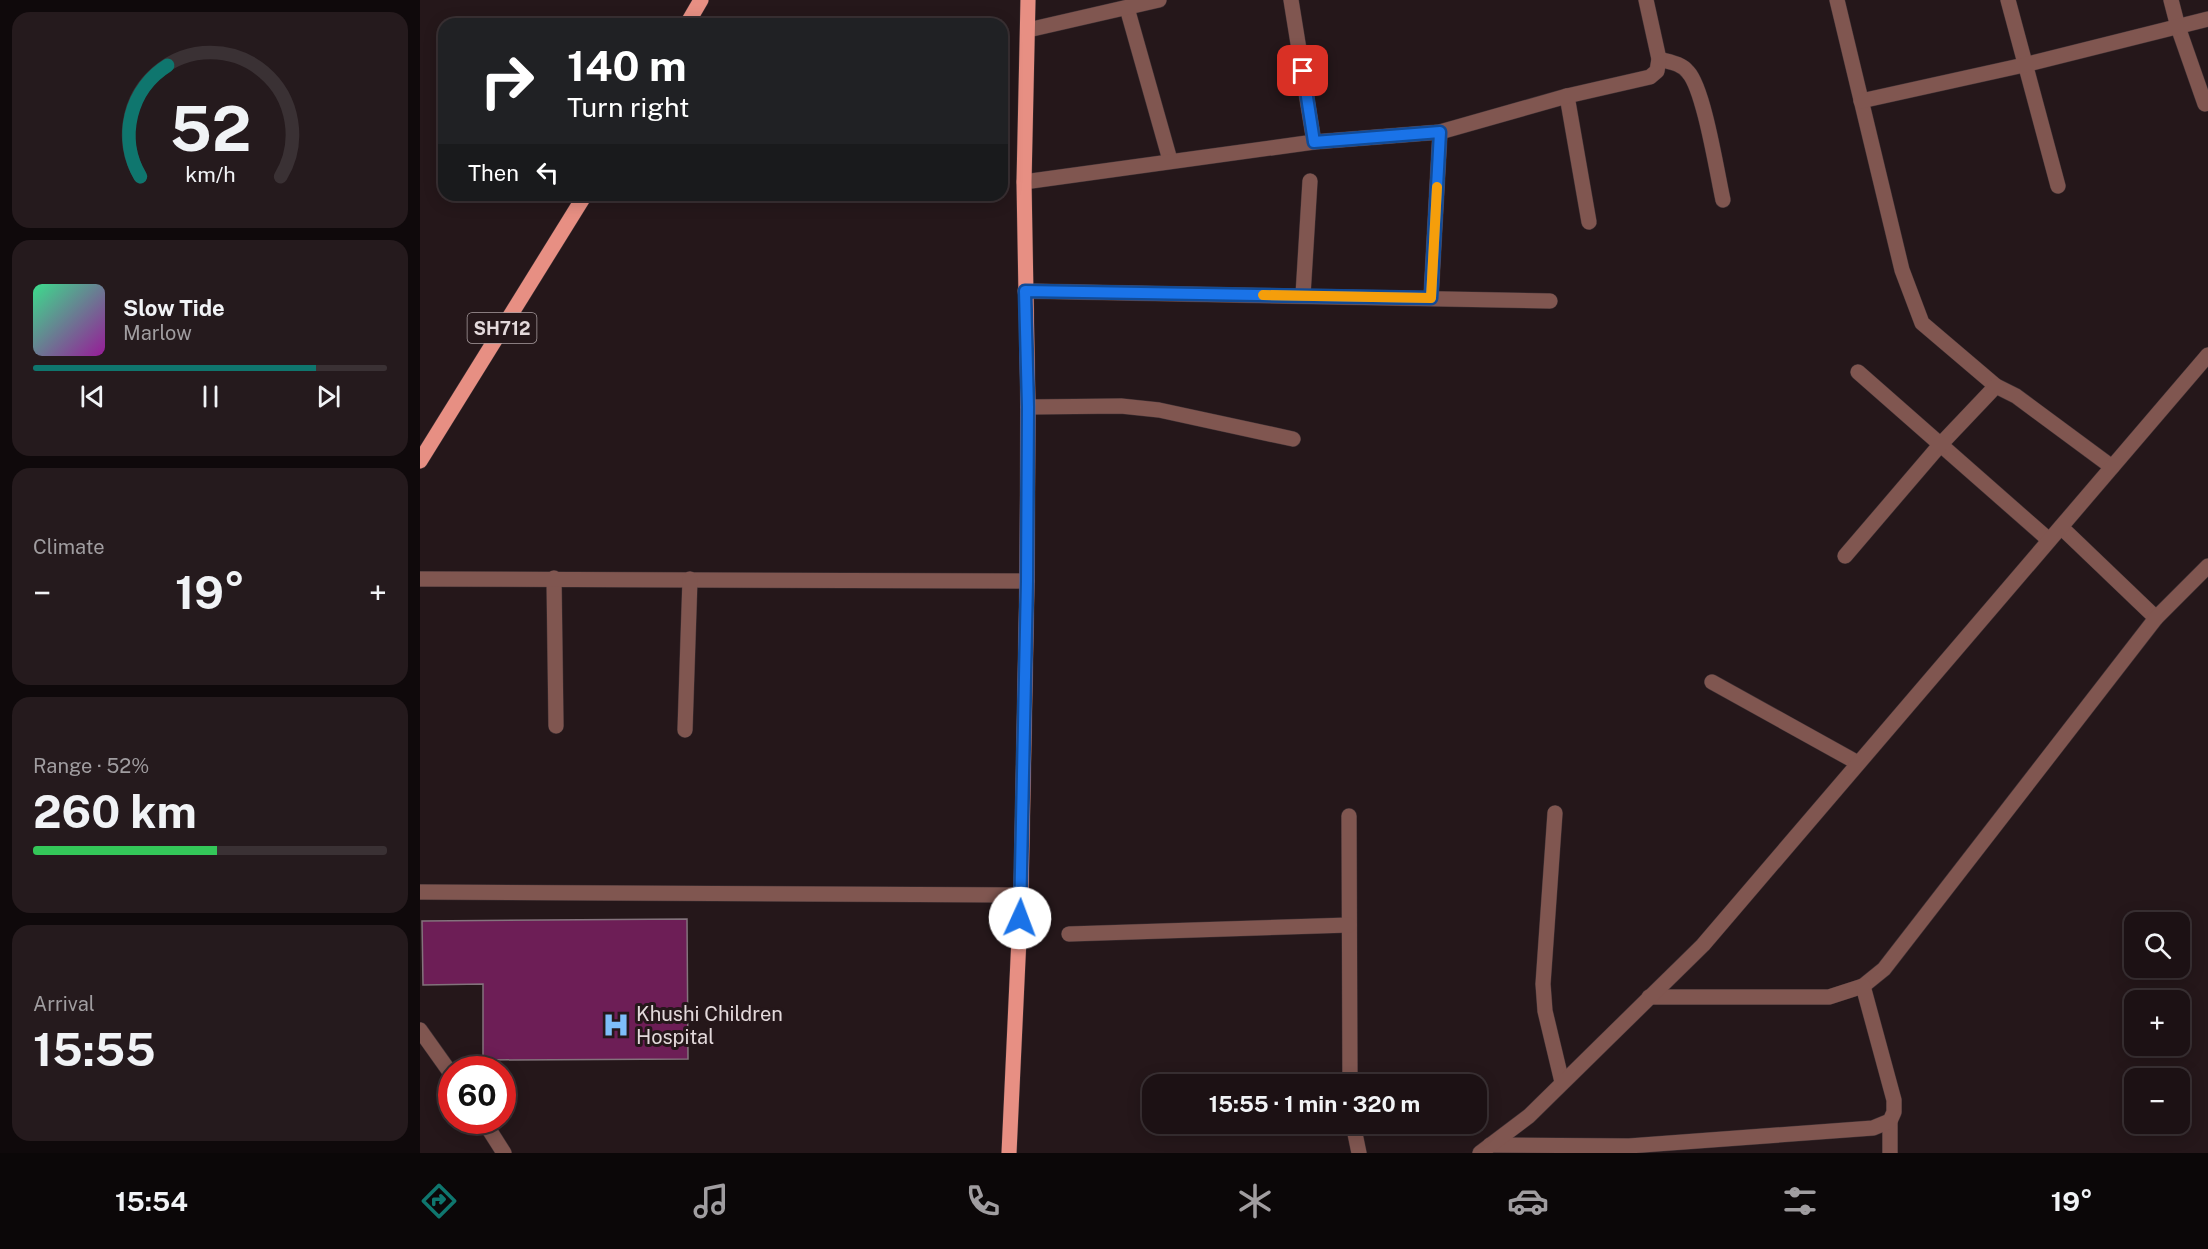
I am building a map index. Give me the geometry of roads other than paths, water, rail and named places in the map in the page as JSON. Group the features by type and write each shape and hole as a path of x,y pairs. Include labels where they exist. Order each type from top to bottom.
{"main road":[{"path":"690,18 701,0"},
{"path":"1009,1153 1021,895 1027,581 1028,407 1024,182 1028,0"},
{"name":"SH712","path":"420,461 581,201"}],"street":[{"path":"1028,30 1159,0"},
{"path":"1291,0 1314,142"},
{"path":"1024,182 1170,160 1314,142 1440,132 1567,96 1650,77 1657,71 1659,59 1646,0"},
{"path":"1837,0 1902,270 1922,322 1995,386 2016,396 2112,467"},
{"path":"2008,0 2058,186"},
{"path":"2171,0 2205,104"},
{"path":"1127,8 1170,160"},
{"path":"1862,101 2025,65 2208,19"},
{"path":"1659,59 1680,65 1692,77 1700,95 1724,201"},
{"path":"1567,96 1589,222"},
{"path":"1431,298 1440,132"},
{"path":"1304,295 1310,181"},
{"path":"1025,291 1550,301"},
{"path":"1485,1149 1529,1116 1702,945 2208,355"},
{"path":"1858,372 2049,540"},
{"path":"1845,556 1940,445 1995,386"},
{"path":"1028,407 1121,406 1140,408 1293,439"},
{"path":"2061,527 2156,618"},
{"path":"1649,997 1829,997 1863,986 1884,969 2156,618 2208,566"},
{"path":"554,578 556,726"},
{"path":"420,579 1027,581"},
{"path":"685,730 690,579"},
{"path":"1712,682 1858,763"},
{"path":"1555,813 1543,984 1545,1011 1562,1082"},
{"path":"1349,816 1350,1074"},
{"path":"420,892 1021,895"},
{"path":"1069,934 1349,925"},
{"path":"1863,986 1894,1100 1894,1112 1890,1121 1890,1153"},
{"path":"420,1030 438,1056"},
{"path":"1485,1149 1628,1150 1873,1128 1890,1121"},
{"path":"492,1134 504,1153"},
{"path":"1355,1134 1359,1153"}],"place":[{"name":"Khushi Children Hospital","path":"616,1025"}]}
